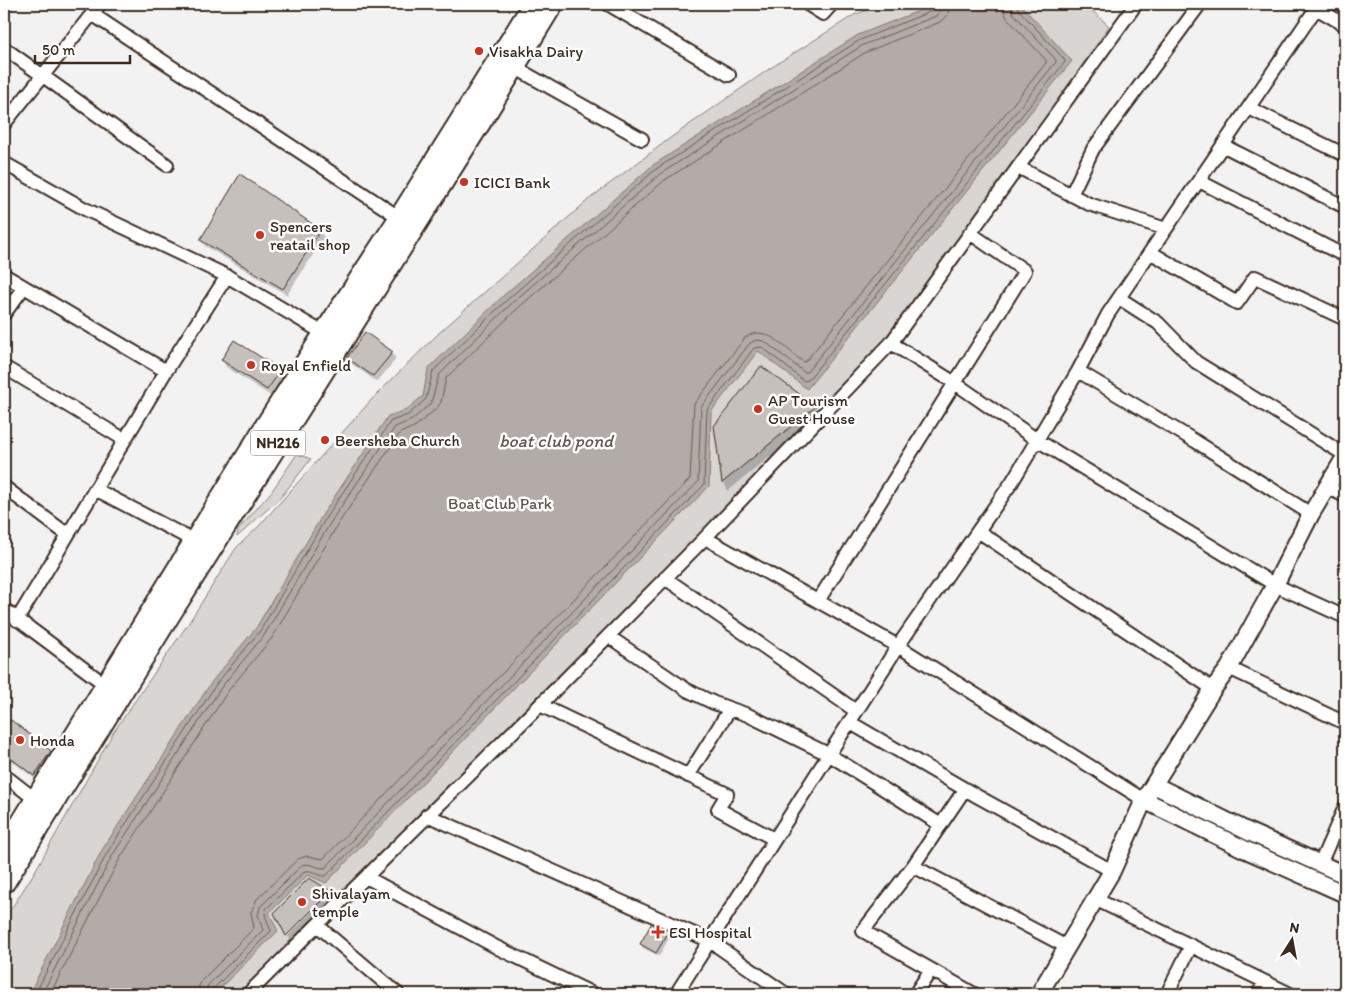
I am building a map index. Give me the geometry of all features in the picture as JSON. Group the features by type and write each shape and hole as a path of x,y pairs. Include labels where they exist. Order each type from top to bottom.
{"highway":[{"name":"NH216","path":"4,882 169,615 332,338 400,218 534,4"},
{"name":"NH216","path":"4,852 196,542 514,66 552,4"}],"street":[{"path":"608,4 729,75"},
{"path":"807,4 823,14 832,4"},
{"path":"248,994 540,705 705,538 891,342 1136,4"},
{"path":"1071,195 1093,149 1200,4"},
{"path":"676,994 898,646 1012,482 1078,371 1108,314 1318,6 1345,25"},
{"path":"4,124 96,9 400,218"},
{"path":"4,48 167,164"},
{"path":"514,66 642,139"},
{"path":"1249,108 1345,155"},
{"path":"1224,146 1345,207"},
{"path":"4,164 85,209 227,276 332,338"},
{"path":"1018,167 1089,204 1166,229"},
{"path":"1199,181 1345,256"},
{"path":"818,601 1025,271 970,233"},
{"path":"1150,252 1237,303 1255,277 1345,318"},
{"path":"4,275 166,371"},
{"path":"17,620 166,371 227,276"},
{"path":"4,314 24,287"},
{"path":"1039,994 1112,870 1144,800 1213,689 1229,668 1275,585 1311,514 1345,456 1196,362 1158,323 1119,298"},
{"path":"891,342 1037,440 1275,585 1345,617"},
{"path":"4,367 125,440"},
{"path":"1078,371 1195,441 1311,514"},
{"path":"4,487 68,535"},
{"path":"1327,487 1345,496"},
{"path":"95,489 196,542"},
{"path":"978,531 1213,689"},
{"path":"705,538 898,646 1144,800 1244,849 1345,894"},
{"path":"665,578 853,717 965,789 1112,870"},
{"path":"4,609 107,686"},
{"path":"608,636 687,690 714,703 755,718 828,754 940,825"},
{"path":"1229,668 1345,723"},
{"path":"540,705 727,794 718,809 774,839"},
{"path":"688,776 730,709"},
{"path":"4,775 36,800"},
{"path":"1154,785 1250,833 1345,875"},
{"path":"965,789 913,866 863,931 974,994"},
{"path":"1320,864 1345,807"},
{"path":"427,815 710,941 786,994"},
{"path":"913,866 1067,947"},
{"path":"366,876 498,948 593,994"},
{"path":"1095,899 1290,994"},
{"path":"317,925 398,994"},
{"path":"1167,994 1190,946"},
{"path":"915,994 931,970"},
{"path":"1258,994 1265,982"}],"green space":[{"name":"boat club pond","path":"883,4 1085,4 1109,26 901,329 702,532 240,994 4,994 4,920 34,873 113,733 188,624 236,548 259,526 374,397 440,332 588,200 673,136 769,69 854,15"},
{"path":"297,454 311,459 281,497 237,537 238,530 272,491"}],"water":[{"name":"boat club pond","path":"936,4 1020,4 1072,61 807,389 758,351 711,412 709,486 326,883 308,875 269,913 278,931 214,994 29,994 102,850 213,680 256,628 323,514 388,416 406,410 423,396 428,369 504,295 653,165 858,35"}],"building":[{"name":"Spencers reatail shop","path":"240,174 321,230 283,289 200,240"},
{"path":"365,332 393,352 373,376 347,358"},
{"name":"Royal Enfield","path":"234,340 281,370 267,390 221,360"},
{"name":"AP Tourism Guest House","path":"761,366 816,406 722,483 714,426"},
{"name":"Honda","path":"11,720 51,751 34,776 4,753 4,728"},
{"name":"Shivalayam temple","path":"309,878 331,891 286,936 274,913"},
{"path":"654,919 671,928 656,953 640,944"}],"place":[{"name":"Visakha Dairy","path":"479,51"},
{"name":"ICICI Bank","path":"464,182"},
{"name":"Spencers reatail shop","path":"260,235"},
{"name":"Royal Enfield","path":"251,365"},
{"name":"AP Tourism Guest House","path":"758,409"},
{"name":"Beersheba Church","path":"325,440"},
{"name":"Honda","path":"20,740"},
{"name":"Shivalayam temple","path":"302,902"},
{"name":"ESI Hospital","path":"658,932"}],"park label":[{"name":"Boat Club Park","path":"500,503"}]}
